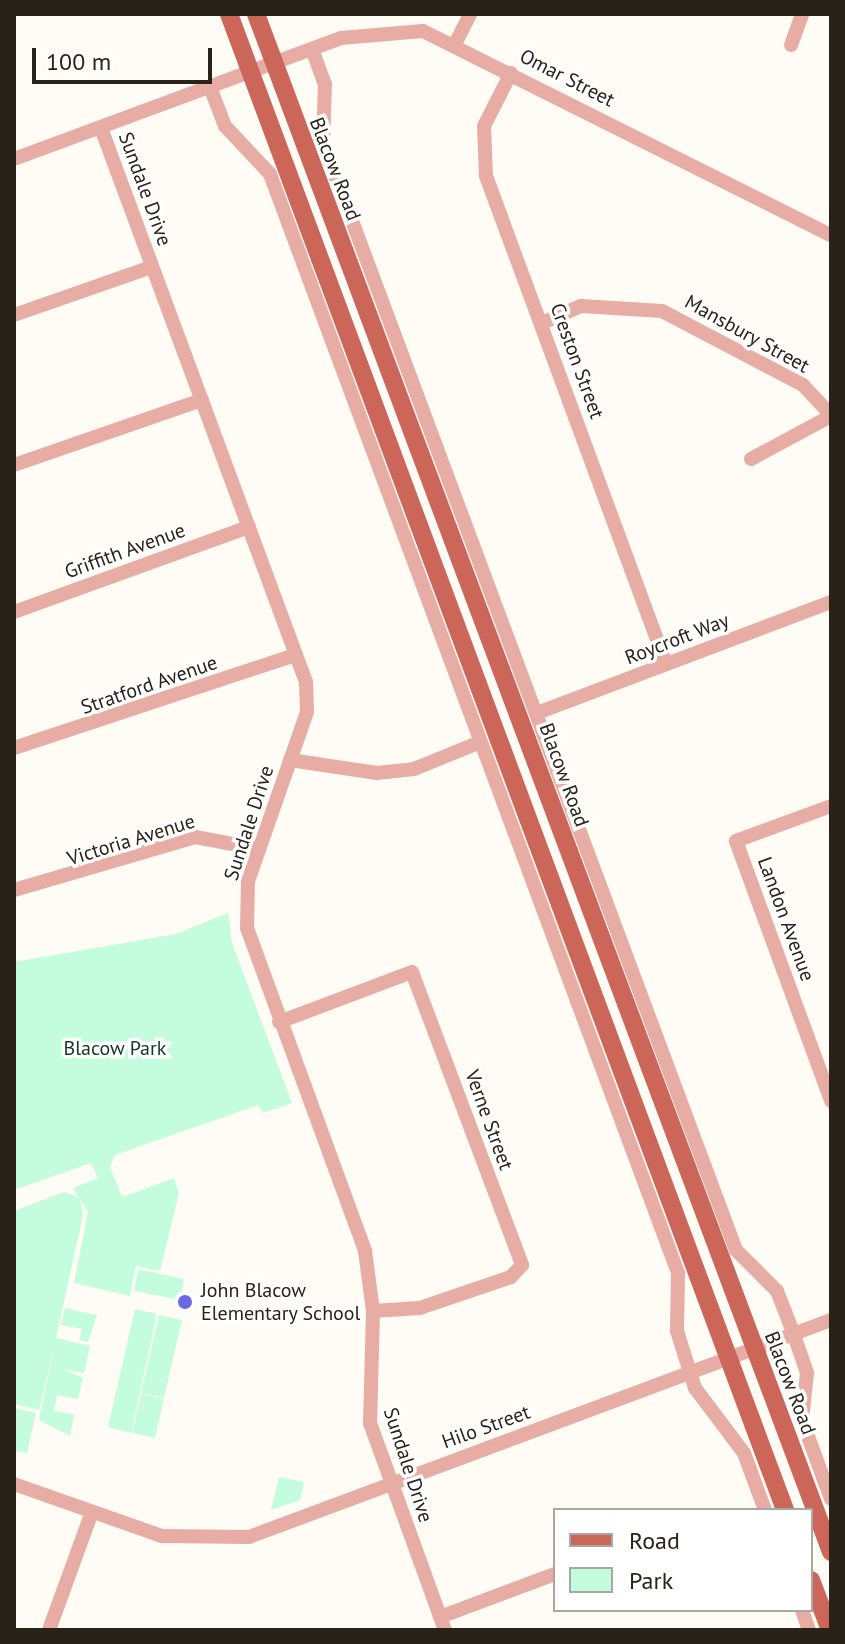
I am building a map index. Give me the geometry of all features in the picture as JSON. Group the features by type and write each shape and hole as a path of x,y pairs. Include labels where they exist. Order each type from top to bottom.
{"main road":[{"path":"229,14 784,1508"},
{"name":"Blacow Road","path":"256,14 831,1552"},
{"path":"813,1585 830,1630"}],"street":[{"path":"456,42 470,14"},
{"path":"791,45 802,14"},
{"name":"Omar Street","path":"14,159 312,49 380,31 423,31 456,42 831,235"},
{"name":"Blacow Road","path":"312,49 325,84 323,143 736,1250 777,1291 793,1332 807,1373 802,1420 831,1499"},
{"name":"Creston Street","path":"511,73 481,148 666,664"},
{"path":"210,87 225,126 270,174 478,743 678,1273 677,1331 689,1373 702,1406 744,1453 764,1508"},
{"name":"Sundale Drive","path":"101,128 296,655 307,712 248,881 247,928 365,1251 373,1311 367,1404 390,1484 442,1624"},
{"path":"14,315 152,267"},
{"name":"Mansbury Street","path":"542,323 581,306 662,311 803,385 831,415"},
{"path":"14,465 202,400"},
{"path":"751,459 831,415"},
{"name":"Griffith Avenue","path":"14,612 249,527"},
{"name":"Roycroft Way","path":"537,713 831,602"},
{"name":"Stratford Avenue","path":"14,748 296,655"},
{"path":"290,760 377,773 414,769 478,743"},
{"name":"Landon Avenue","path":"831,806 736,841 831,1101"},
{"name":"Victoria Avenue","path":"14,890 195,837 259,849"},
{"name":"Verne Street","path":"279,1022 412,972 522,1265 511,1277 420,1308 373,1311"},
{"name":"Hilo Street","path":"14,1484 162,1536 215,1541 249,1537 831,1320"},
{"path":"49,1630 92,1512"},
{"path":"442,1624 553,1575"}],"green space":[{"name":"Blacow Park","path":"228,913 232,943 292,1103 263,1113 258,1105 115,1155 110,1167 122,1197 174,1178 179,1193 160,1271 136,1266 130,1296 74,1283 88,1212 73,1188 98,1178 91,1163 14,1190 14,962 176,934"},
{"path":"64,1192 80,1198 83,1215 56,1338 90,1346 84,1373 63,1369 83,1378 78,1399 57,1395 54,1411 74,1415 70,1436 39,1420 54,1348 39,1410 14,1404 14,1211"},
{"path":"138,1269 184,1279 180,1300 134,1291"},
{"path":"65,1308 97,1315 88,1342 79,1340 82,1329 61,1325"},
{"path":"135,1309 157,1314 131,1433 108,1427"},
{"path":"159,1315 182,1320 164,1398 141,1393"},
{"path":"141,1394 164,1399 155,1438 132,1433"},
{"path":"14,1408 36,1413 27,1453 14,1451"},
{"path":"279,1477 304,1482 300,1500 271,1510"}],"place":[{"name":"John Blacow Elementary School","path":"185,1302"}]}
